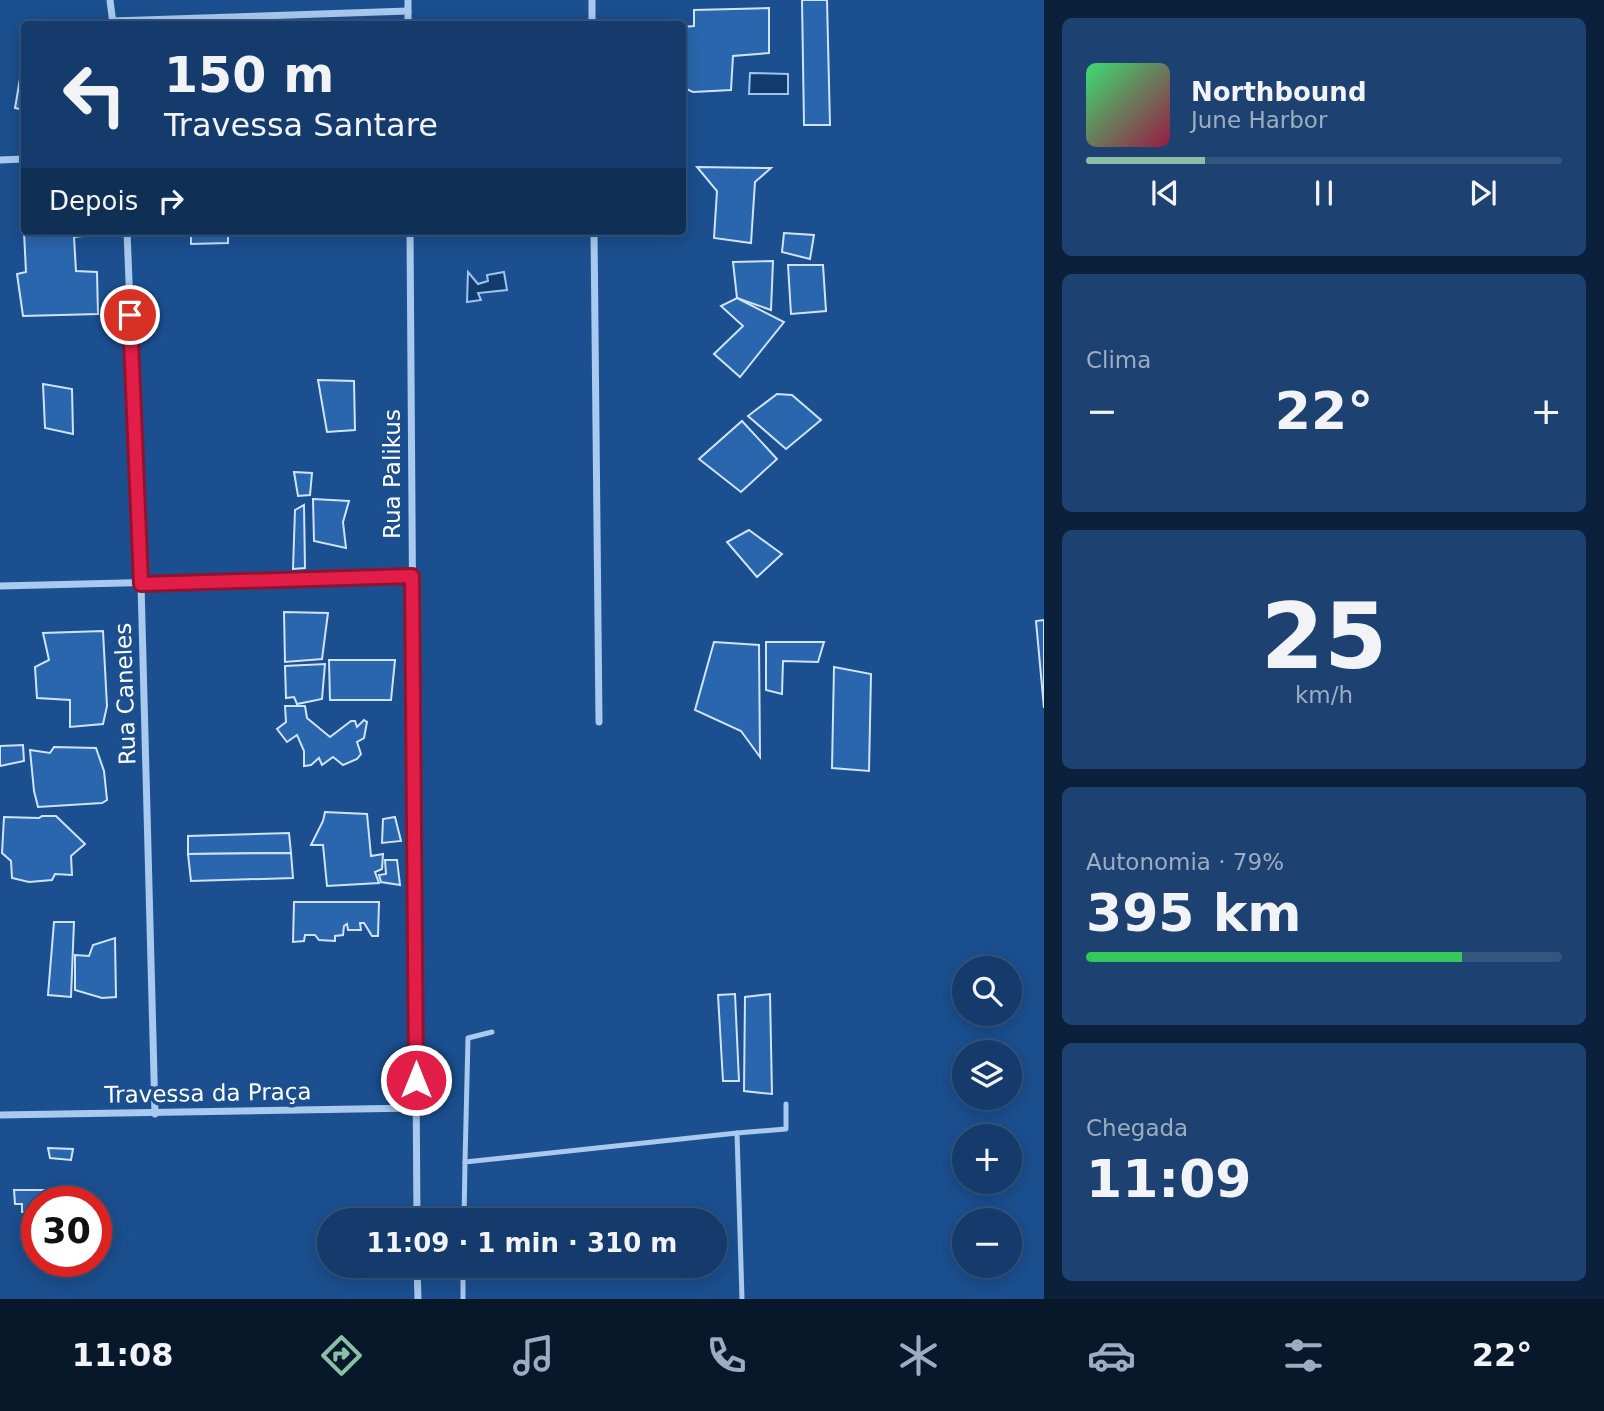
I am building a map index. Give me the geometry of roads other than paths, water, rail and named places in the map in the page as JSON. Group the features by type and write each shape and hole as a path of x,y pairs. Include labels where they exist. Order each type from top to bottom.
{"street":[{"path":"110,0 113,21"},
{"path":"408,0 408,21"},
{"path":"592,0 592,21"},
{"path":"158,21 408,10"},
{"path":"0,160 21,159"},
{"name":"Rua Caneles","path":"127,235 141,584 155,1114"},
{"name":"Rua Palikus","path":"410,235 417,1208"},
{"path":"594,235 599,722"},
{"path":"0,586 412,576"},
{"name":"Travessa da Praça","path":"0,1115 416,1108"},
{"path":"417,1278 418,1299"}],"lane":[{"path":"464,1208 468,1038 492,1032"},
{"path":"465,1162 786,1129 786,1104"},
{"path":"737,1133 741,1299"},
{"path":"463,1278 463,1299"}],"water":[{"path":"750,73 788,74 788,94 749,94"},
{"path":"468,272 478,284 488,281 487,275 504,272 507,290 478,293 481,300 467,302"}]}
